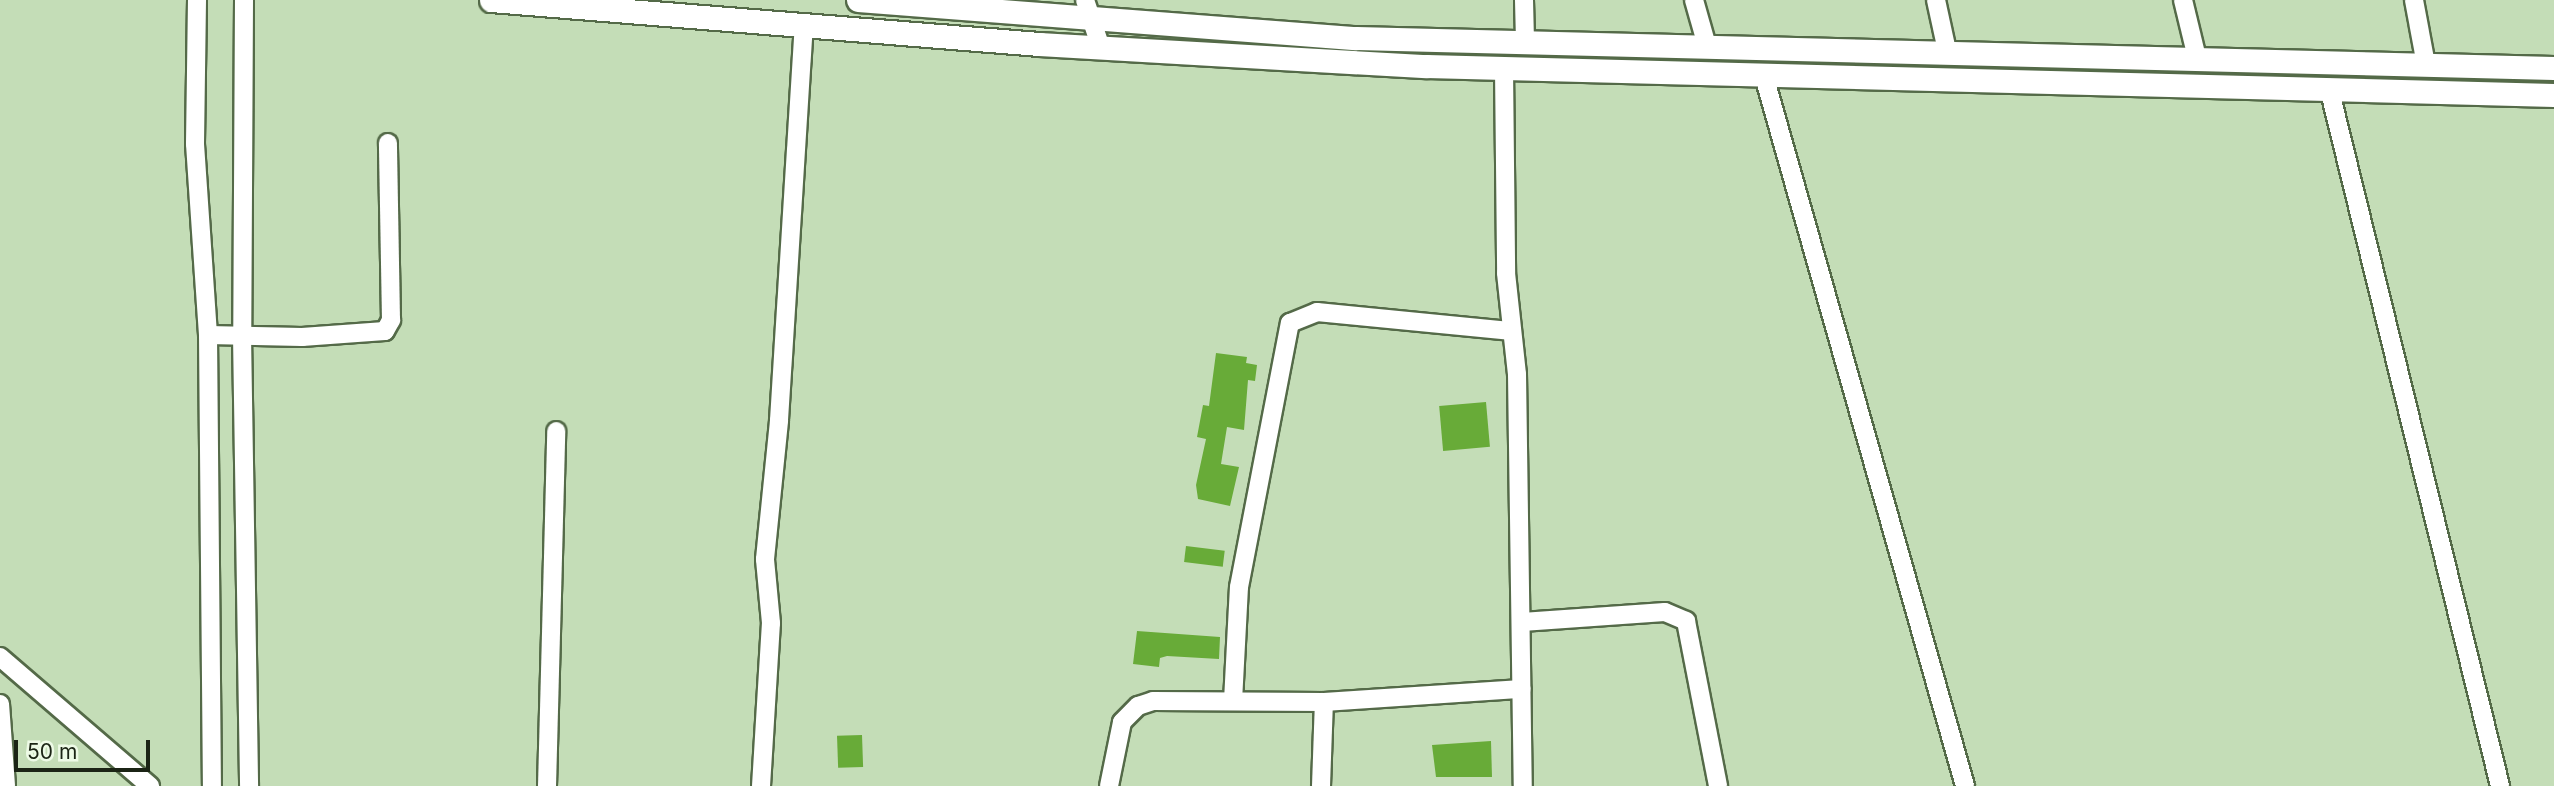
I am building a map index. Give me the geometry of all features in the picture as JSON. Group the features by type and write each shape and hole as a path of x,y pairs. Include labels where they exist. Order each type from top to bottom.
{"main road":[{"path":"492,0 1039,44 1100,45 1504,68 2554,95"},
{"path":"858,0 1088,9 1356,38 2554,68"},
{"path":"2159,57 2159,83"}],"street":[{"path":"197,0 195,144 208,335 212,786"},
{"path":"244,0 242,335 249,786"},
{"path":"1524,0 1525,42"},
{"path":"1694,0 1707,46"},
{"path":"1936,0 1947,51"},
{"path":"2183,0 2197,58"},
{"path":"2414,0 2426,65"},
{"path":"1088,9 1100,45"},
{"path":"761,786 771,622 765,559 779,420 804,24"},
{"path":"1504,68 1506,273 1517,374 1523,786"},
{"path":"1764,76 1965,786"},
{"path":"2329,88 2500,786"},
{"path":"208,335 375,335 390,326 388,143"},
{"path":"1233,701 1240,587 1290,323 1317,312 1512,331"},
{"path":"547,786 556,431"},
{"path":"1522,622 1665,612 1686,621 1718,786"},
{"path":"0,657 150,786"},
{"path":"1109,786 1117,733 1138,706 1177,699 1324,702 1522,689"},
{"path":"1321,786 1324,702"},
{"path":"0,705 6,786"}],"building":[{"path":"1216,353 1247,357 1246,363 1257,365 1255,381 1248,380 1244,430 1227,427 1221,464 1239,467 1230,506 1198,499 1196,485 1206,439 1197,437 1203,405 1209,406"},
{"path":"1486,402 1490,447 1443,451 1439,406"},
{"path":"1186,546 1225,551 1223,567 1184,562"},
{"path":"1137,631 1220,637 1219,659 1167,656 1160,658 1159,667 1133,664"},
{"path":"862,735 863,767 838,768 837,736"},
{"path":"1491,741 1492,777 1436,777 1432,745"}]}
